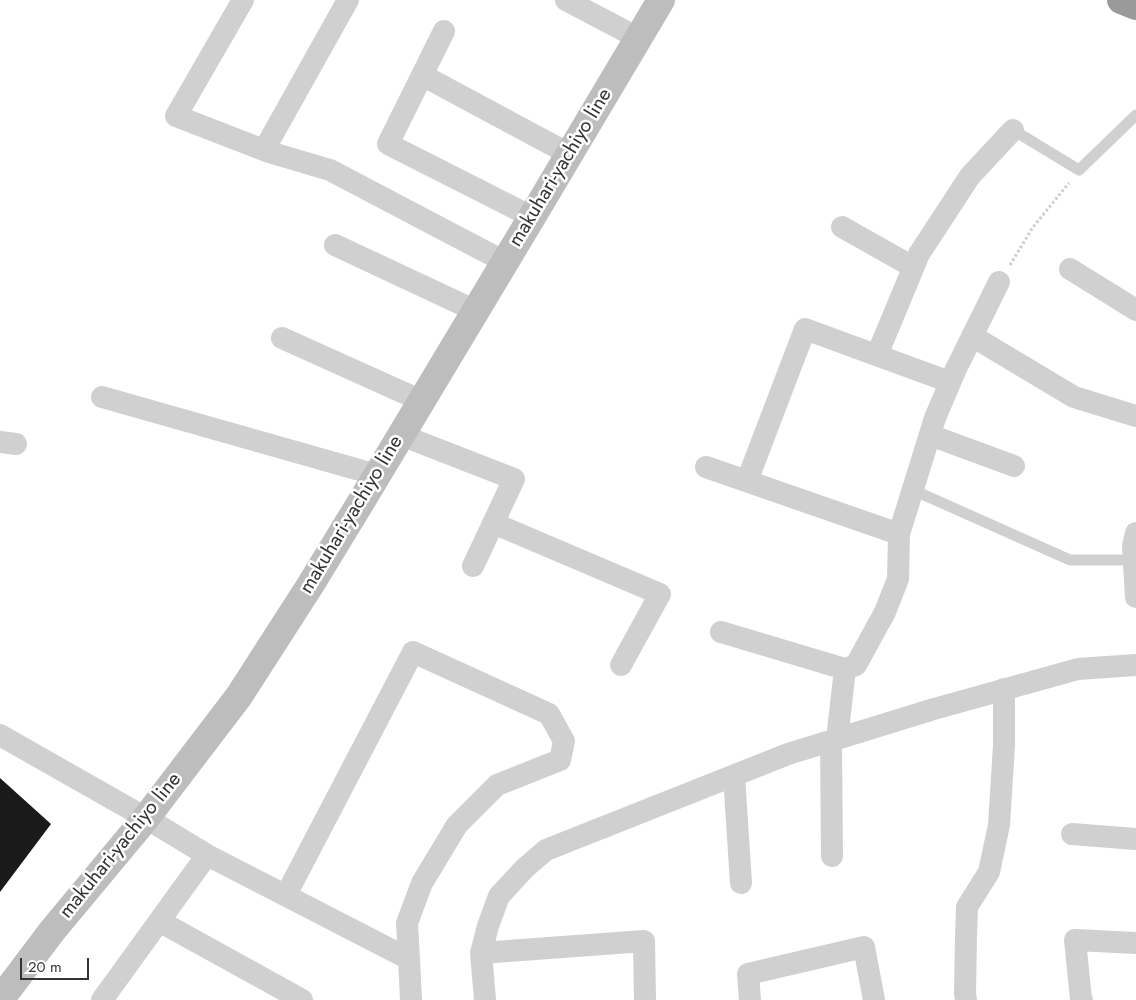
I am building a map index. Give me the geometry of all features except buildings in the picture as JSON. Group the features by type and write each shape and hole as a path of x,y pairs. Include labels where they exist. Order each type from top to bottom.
{"highway":[{"path":"1121,0 1136,6"}],"main road":[{"name":"makuhari-yachiyo line","path":"0,1000 52,931 146,818 239,696 311,584 422,401 661,0"}],"street":[{"path":"243,0 176,116 264,150 330,170 505,262"},
{"path":"264,150 348,0"},
{"path":"566,0 638,38"},
{"path":"444,31 388,144 532,217"},
{"path":"422,75 569,154"},
{"path":"877,356 919,254 970,176 1013,130"},
{"path":"842,227 914,267"},
{"path":"335,245 476,311"},
{"path":"1070,269 1136,310"},
{"path":"721,632 845,670 856,665 885,612 898,579 899,534 935,418 950,382 999,282"},
{"path":"747,481 805,329 950,382"},
{"path":"972,336 1074,397 1136,416"},
{"path":"282,338 422,401"},
{"path":"102,397 377,475"},
{"path":"401,435 514,479 473,566"},
{"path":"930,435 1014,466"},
{"path":"706,467 899,534"},
{"path":"493,523 660,594 621,665"},
{"path":"1136,533 1133,546 1136,597"},
{"path":"286,895 413,652 549,714 564,741 560,760 497,785 457,824 422,884 407,923 411,1000"},
{"path":"485,1000 481,953 499,896 525,868 546,850 788,754 934,709 1078,669 1136,665"},
{"path":"832,856 834,740 845,670"},
{"path":"966,1000 967,907 988,872 999,824 1004,745 1004,689"},
{"path":"0,735 207,855 410,959"},
{"path":"734,776 741,883"},
{"path":"1072,834 1136,839"},
{"path":"102,1000 207,855"},
{"path":"159,922 302,1000"},
{"path":"1082,1000 1075,940 1136,943"},
{"path":"481,953 644,941 645,1000"},
{"path":"750,1000 748,974 864,947 874,1000"}],"lane":[{"path":"1013,130 1079,170 1136,115"},
{"path":"913,490 1070,560 1134,560"}],"path":[{"path":"999,282 1033,227 1079,170"}]}
